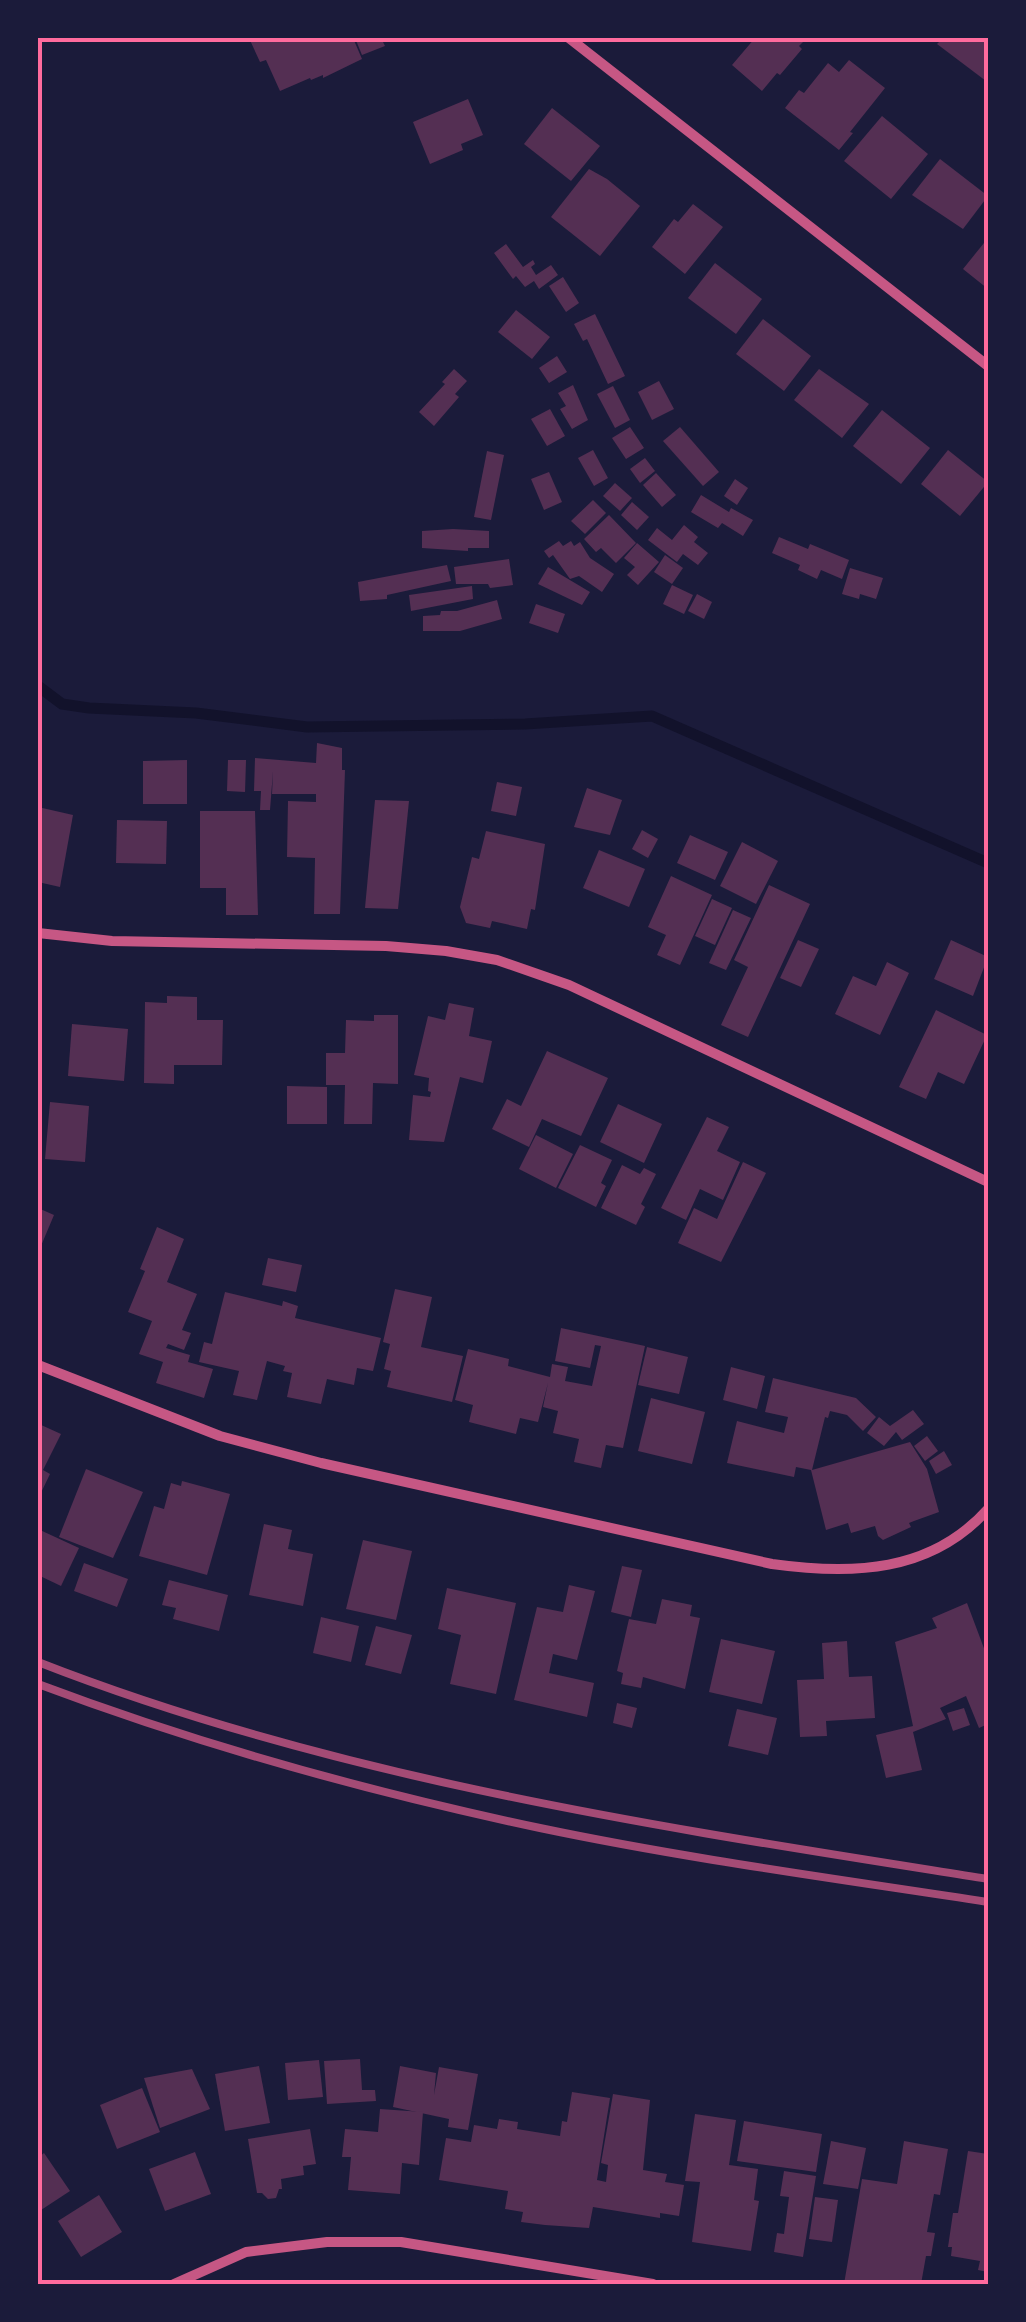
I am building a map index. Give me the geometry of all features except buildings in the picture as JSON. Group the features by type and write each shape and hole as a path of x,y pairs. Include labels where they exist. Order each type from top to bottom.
{"street":[{"path":"569,38 988,366"},
{"path":"38,933 112,942 386,946 497,960 569,985 988,1182"},
{"path":"38,1366 220,1436 322,1463 772,1564 819,1571 869,1570 925,1556 969,1531 988,1509"},
{"path":"174,2284 246,2252 328,2242 401,2242 653,2284"}],"waterway":[{"path":"38,686 62,704 196,713 307,727 525,724 652,716 988,863"}],"railway":[{"path":"38,1662 153,1703 388,1770 627,1819 988,1879"},
{"path":"38,1684 223,1747 476,1814 651,1849 988,1902"}]}
